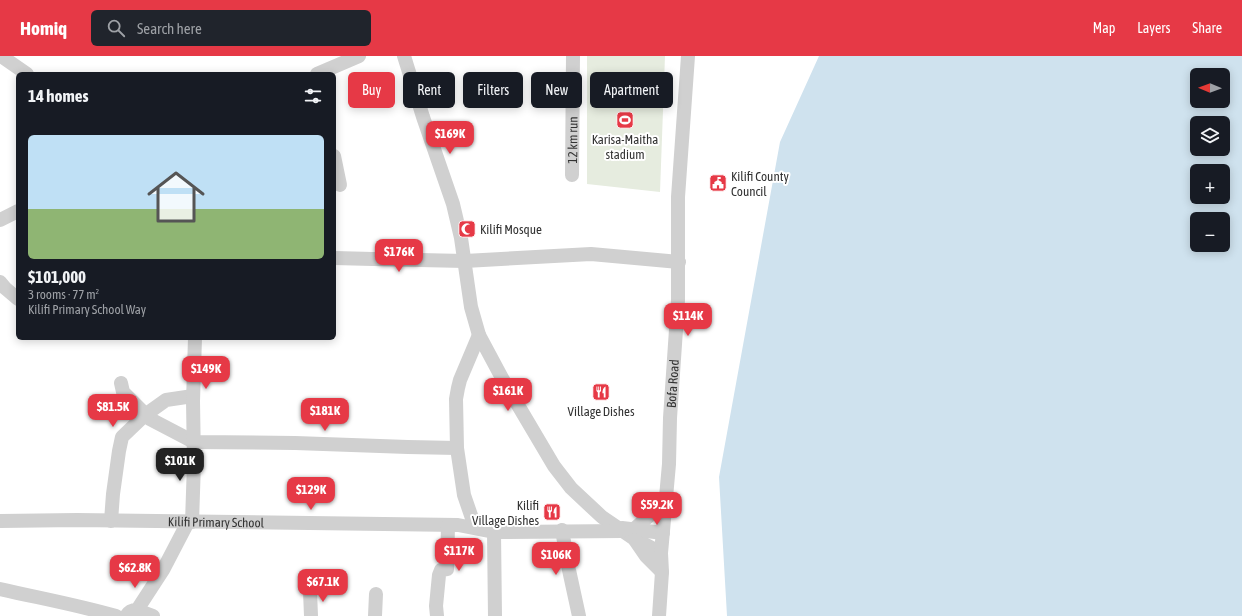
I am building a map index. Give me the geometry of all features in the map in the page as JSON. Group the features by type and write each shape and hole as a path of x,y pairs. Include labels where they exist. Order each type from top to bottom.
{"street":[{"path":"1,56 24,72"},
{"path":"322,72 359,56"},
{"path":"404,56 453,204 461,238 471,307 479,335 502,378 554,466 571,488 602,517 661,553"},
{"name":"12 km run","path":"572,175 573,56"},
{"name":"Bofa Road","path":"659,616 662,572 661,553 669,464 670,418 678,300 678,197 688,56"},
{"path":"336,166 340,185"},
{"path":"0,220 16,212"},
{"path":"336,258 465,261 591,254 678,262"},
{"path":"0,282 16,297"},
{"path":"474,527 464,495 457,448 456,399 458,388 479,335"},
{"path":"153,616 132,613 163,570 190,522 194,442 193,396 195,340"},
{"path":"121,383 123,392 145,415 194,442 295,443 457,448"},
{"path":"111,521 115,475 122,437 145,415 166,400 193,396"},
{"path":"626,531 665,502"},
{"name":"Kilifi Primary School","path":"0,521 458,525 494,532 562,530 626,531 663,534"},
{"path":"436,616 439,575 441,570 447,569 448,526"},
{"path":"562,530 568,570 579,616"},
{"path":"626,531 646,556 662,572"},
{"path":"494,532 495,616"},
{"path":"0,589 54,600 116,616"},
{"path":"310,591 311,616"},
{"path":"375,616 376,594"}],"shaded area":[{"name":"Karisa-Maitha stadium","path":"587,56 665,56 664,72 590,72 590,108 663,108 660,192 587,184"}],"water":[{"path":"819,56 1242,56 1242,616 727,616 719,477 780,142"}],"place":[{"name":"Karisa-Maitha stadium","path":"625,120"},
{"name":"Kilifi County Council","path":"718,183"},
{"name":"Kilifi Mosque","path":"467,229"},
{"name":"Village Dishes","path":"601,392"},
{"name":"Kilifi Village Dishes","path":"552,512"}]}
